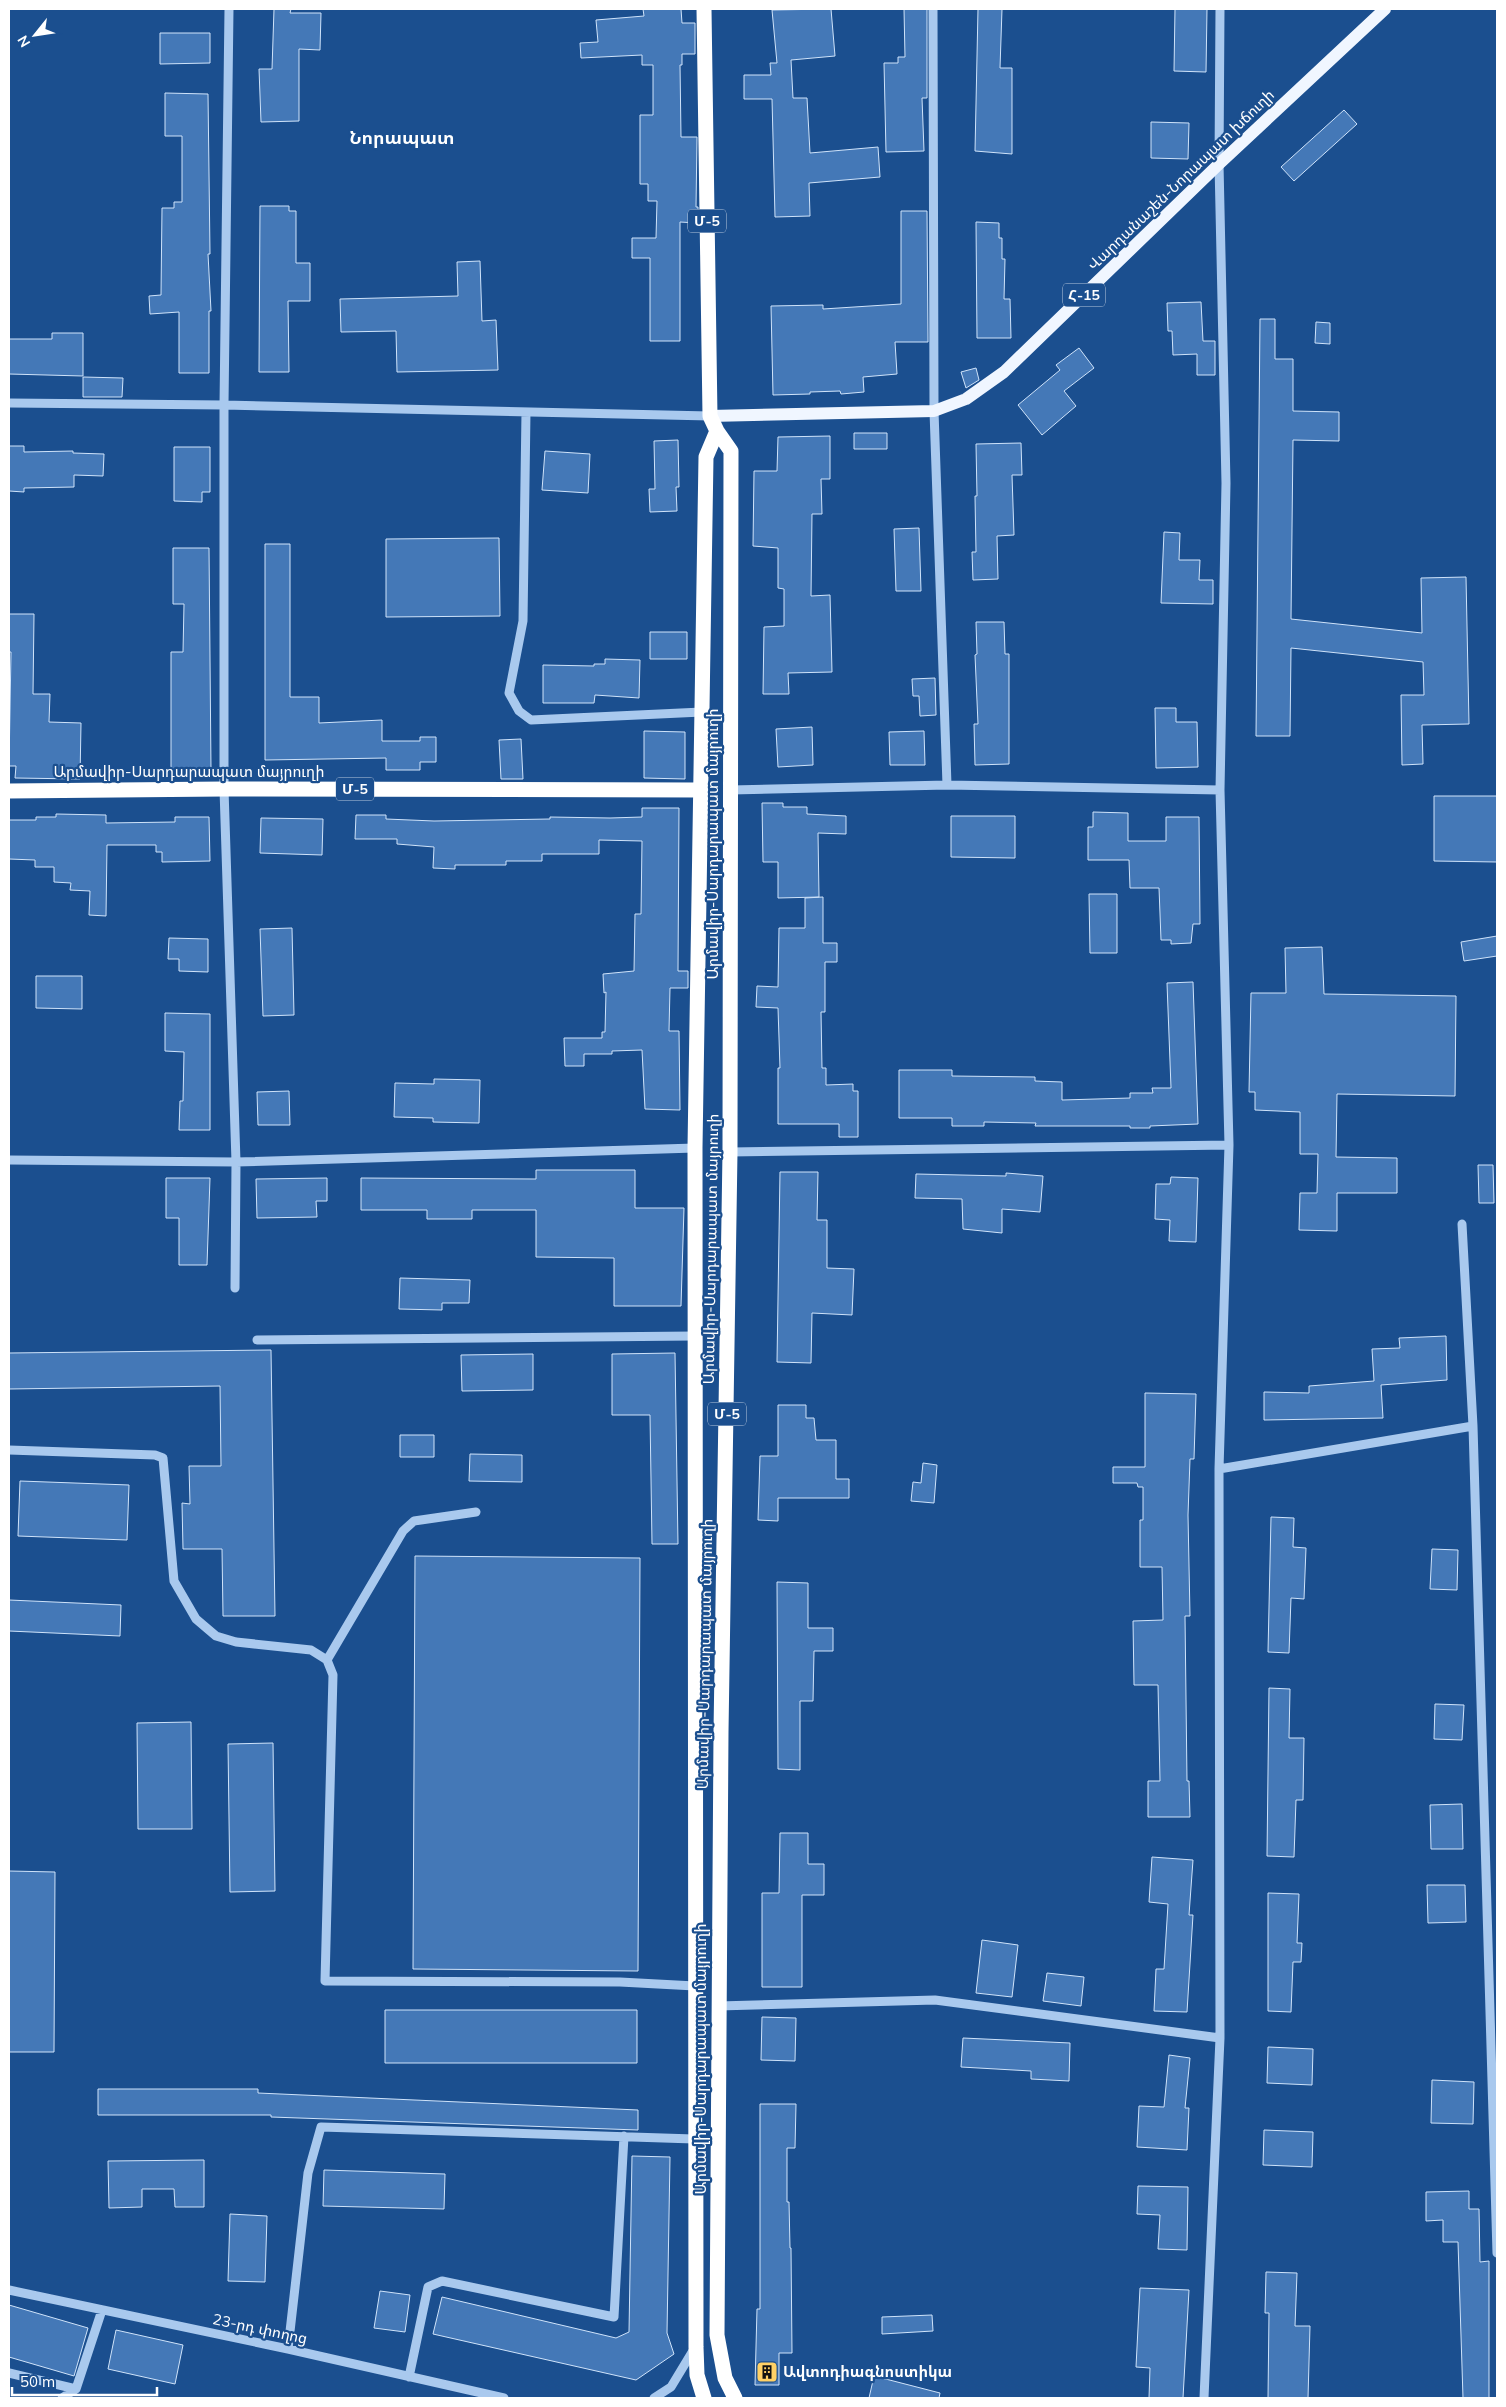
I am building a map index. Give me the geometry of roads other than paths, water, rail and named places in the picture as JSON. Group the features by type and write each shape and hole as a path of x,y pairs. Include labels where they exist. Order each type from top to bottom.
{"highway":[{"name":"Արմավիր-Սարդարապատ մայրուղի","path":"704,9 710,416 717,431 731,451 730,1152 721,1732 717,2335 726,2378 735,2398"},
{"name":"Արմավիր-Սարդարապատ մայրուղի","path":"704,2398 697,2375 694,2139 697,1731 694,1336 695,1148 706,458 717,431"},
{"name":"Արմավիր-Սարդարապատ մայրուղի","path":"9,791 224,789 700,790"},
{"path":"697,1731 721,1732"}],"main road":[{"name":"Վարդանաշեն-Նորապատ խճուղի","path":"710,416 934,411 966,399 1004,372 1219,164 1385,9"}],"street":[{"path":"229,9 224,405 224,789 236,1162 235,1288"},
{"path":"933,9 934,411 947,785"},
{"path":"1204,2398 1220,2038 1219,1470 1229,1145 1220,790 1226,483 1219,164 1220,9"},
{"path":"9,403 224,405 710,416"},
{"path":"526,412 523,621 509,693 519,711 531,720 702,712"},
{"path":"731,790 947,785 1220,790"},
{"path":"730,1152 1229,1145"},
{"path":"9,1160 236,1162 695,1148"},
{"path":"1462,1224 1473,1426 1497,2253"},
{"path":"257,1340 694,1336"},
{"path":"1219,1470 1473,1426"},
{"path":"9,1450 155,1455 163,1458 174,1581 196,1619 216,1636 236,1642 311,1650 327,1660 333,1675 325,1981 620,1982 695,1986"},
{"path":"327,1660 403,1531 414,1521 476,1512"},
{"path":"718,2006 935,2000 1220,2038"},
{"path":"288,2349 308,2173 321,2127 694,2139"},
{"path":"409,2377 428,2287 442,2281 614,2317 624,2136"},
{"name":"23-րդ փողոց","path":"9,2290 288,2349 504,2398"},
{"path":"62,2398 76,2389 102,2310"},
{"path":"654,2398 671,2387 696,2347"},
{"path":"9,2373 76,2389"}],"place":[{"name":"Ավտոդիագնոստիկա","path":"767,2372"}],"district":[{"name":"Նորապատ","path":"402,138"}]}
